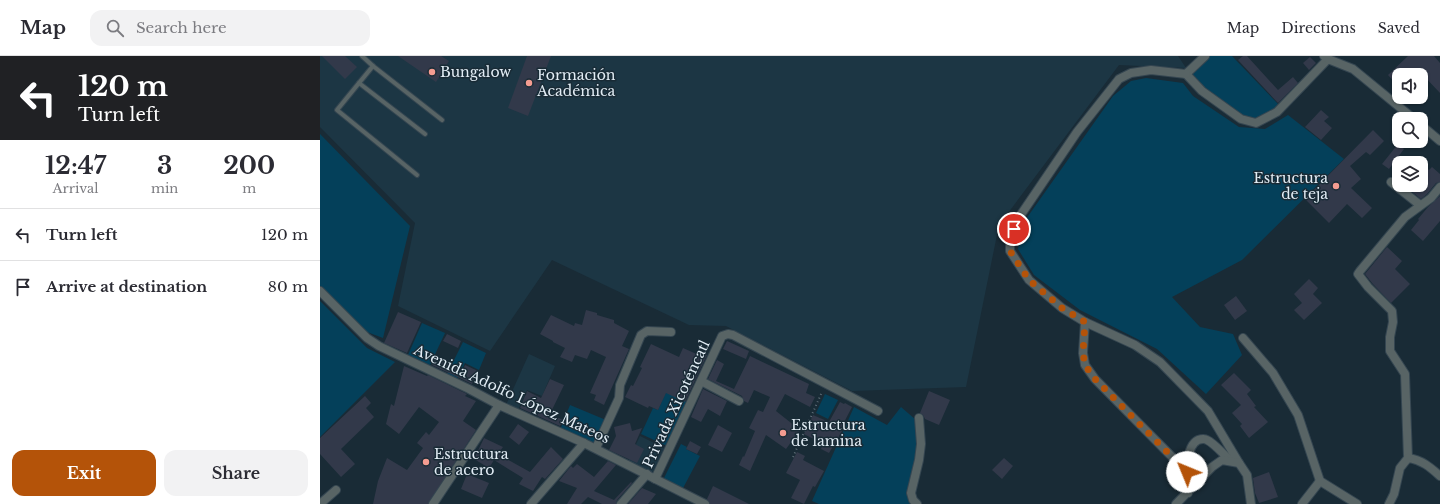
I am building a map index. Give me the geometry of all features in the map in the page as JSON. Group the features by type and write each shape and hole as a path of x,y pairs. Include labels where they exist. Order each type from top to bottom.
{"street":[{"path":"1186,74 1205,56"},
{"path":"1251,504 1247,475 1238,463 1208,411 1160,362 1135,345 1085,322 1062,308 1029,280 1010,251 1010,238 1018,219 1077,132 1119,79 1131,73 1151,70 1186,74 1202,91 1241,119 1256,123 1277,112 1326,57 1353,69 1405,112"},
{"path":"1428,131 1440,141"},
{"path":"1391,182 1420,205"},
{"path":"1389,504 1394,494 1400,468 1408,458 1406,374 1390,351 1390,337 1393,322 1392,311 1368,287 1358,274 1405,217 1431,198 1440,187"},
{"name":"Avenida Adolfo López Mateos","path":"320,291 367,338 378,346 499,405 596,448 705,504"},
{"path":"1085,322 1083,353 1085,365 1095,379 1187,472"},
{"path":"596,448 619,398 620,385 641,335 646,331 671,332"},
{"name":"Privada Xicoténcatl","path":"655,479 722,336 728,334 733,335 878,411"},
{"path":"1243,338 1273,373 1298,415 1320,481 1357,504"},
{"path":"701,381 739,401"},
{"path":"433,504 499,405"},
{"path":"917,504 912,500 911,493 919,460 921,444 919,418"},
{"path":"1188,493 1187,472 1190,451 1195,441 1202,438 1207,440 1230,460 1238,463"},
{"path":"532,504 584,443"},
{"path":"1408,458 1416,459 1426,464 1440,476"},
{"path":"1176,504 1212,468 1222,460 1230,460"},
{"path":"621,504 647,474"},
{"path":"1302,504 1320,481"},
{"path":"320,504 336,490"}],"lane":[{"path":"362,56 442,120"},
{"path":"373,66 337,110 417,175"},
{"path":"359,83 425,134"}],"path":[{"path":"793,457 826,384"}],"shaded area":[{"path":"320,56 1178,56 1186,68 1119,65 999,225 966,387 852,391 726,326 689,325 552,260 490,351 398,306 415,223 320,127"},
{"path":"1209,56 1232,56 1278,104 1274,109 1255,121 1237,113 1220,102 1204,89 1191,74"},
{"path":"1146,78 1183,83 1193,96 1239,127 1265,129 1288,115 1344,159 1242,260 1172,297 1200,327 1233,334 1242,355 1206,394 1157,349 1080,310 1034,275 1018,249 1026,219 1113,96 1131,81"},
{"path":"320,134 410,226 383,338 367,332 320,286"},
{"path":"320,301 367,348 395,362 320,437"},
{"path":"422,323 445,333 430,365 408,355"},
{"path":"463,342 486,353 479,370 465,363 457,379 447,374"},
{"path":"529,354 555,366 542,396 527,390 518,410 506,405"},
{"path":"666,392 687,402 667,446 641,434 653,408 658,410"},
{"path":"825,394 838,400 828,419 816,413"},
{"path":"570,405 606,420 595,445 560,430"},
{"path":"854,407 887,425 901,407 916,420 918,443 912,504 819,504 812,501"},
{"path":"640,436 664,448 652,473 628,461"},
{"path":"681,444 687,447 686,449 700,456 682,490 663,480"}],"building":[{"path":"322,56 345,56 357,67 345,79"},
{"name":"Bungalow","path":"398,56 441,56 449,61 436,82"},
{"name":"Formación Académica","path":"527,56 551,56 528,116 508,108"},
{"path":"1243,56 1247,56 1278,90 1293,77 1298,83 1278,103 1238,60"},
{"path":"1408,56 1434,56 1440,63 1440,93 1428,80 1428,68 1395,68"},
{"path":"1310,57 1316,63 1309,70 1303,63"},
{"path":"1392,71 1392,79 1388,75"},
{"path":"1321,110 1329,117 1324,121 1332,128 1321,140 1305,127"},
{"path":"1373,130 1384,141 1370,155 1366,152 1350,166 1361,179 1351,188 1372,208 1362,218 1347,204 1329,223 1305,199"},
{"path":"1395,148 1404,149 1399,156 1392,156 1392,165 1389,169 1382,164"},
{"path":"1432,167 1440,174 1440,182 1436,183 1427,194 1421,199 1412,192 1428,192 1428,169 1429,170"},
{"path":"1440,196 1440,221 1423,241 1411,230 1428,207"},
{"path":"1387,247 1402,261 1395,269 1410,284 1391,303 1365,274"},
{"path":"1309,279 1318,288 1313,294 1322,303 1304,320 1294,310 1302,303 1294,294"},
{"path":"1236,296 1247,311 1235,320 1224,305"},
{"path":"586,310 614,320 614,323 629,331 622,346 629,349 604,405 594,400 596,395 590,393 606,357 591,350 587,359 575,355 572,362 560,357 565,348 540,334 551,315 574,326 575,323 582,325"},
{"path":"398,312 421,322 407,353 384,343"},
{"path":"447,334 461,341 458,348 443,341"},
{"path":"727,341 749,351 746,359 723,349"},
{"path":"651,344 679,357 683,348 701,356 702,353 707,355 685,402 666,393 658,410 649,406 648,408 625,397 631,385 633,386 642,368 640,367"},
{"path":"750,356 809,384 806,393 815,397 810,407 785,394 776,411 800,430 786,449 766,435 750,471 739,465 755,431 749,428 758,410 763,412 770,397 754,390 748,403 744,401 742,396 708,379 717,360 724,364 716,381 734,389"},
{"path":"436,357 463,370 465,365 478,371 472,384 432,365"},
{"path":"404,366 427,376 428,375 467,394 465,396 476,401 463,421 476,430 428,504 373,504 378,481 387,458 407,470 423,448 417,443 426,432 429,435 439,422 419,407 399,434 386,424 391,404 394,406"},
{"path":"1234,373 1251,390 1247,394 1256,406 1254,407 1268,422 1249,438 1240,426 1242,424 1232,413 1241,405 1221,385"},
{"path":"550,379 564,385 550,414 563,420 560,426 520,408 527,391 541,398"},
{"path":"703,389 727,401 720,416 708,409 701,422 691,417"},
{"path":"929,391 950,400 939,425 925,419 920,413"},
{"path":"365,396 371,403 366,408 374,417 341,449 355,464 341,477 320,454 320,438"},
{"path":"840,402 852,407 840,430 842,431 829,453 821,449 823,444 804,434 813,415 829,422"},
{"path":"630,423 632,431 642,428 635,444 644,449 637,463 609,450 616,436 614,427"},
{"path":"518,424 529,432 519,445 509,437"},
{"path":"718,425 732,433 722,452 708,445"},
{"path":"484,438 503,447 498,454 530,472 551,447 563,459 545,479 542,477 533,491 519,484 523,478 494,460 489,468 474,459"},
{"path":"690,441 701,447 697,454 686,449"},
{"path":"797,452 805,456 803,460 824,471 815,487 813,486 804,504 791,498 800,480 786,473"},
{"path":"1004,458 1013,466 1002,479 992,470"},
{"path":"608,461 616,465 594,491 614,500 631,482 632,483 617,500 616,504 602,504 588,497 581,504 567,504 577,488 559,481 571,466 573,468 577,464 594,477"},
{"path":"1269,472 1278,497 1259,503 1255,493 1253,478"},
{"path":"467,474 489,483 482,498 461,489"},
{"path":"713,486 749,504 710,504 707,499"},
{"path":"642,488 656,494 648,504 628,504"}],"place":[{"name":"Bungalow","path":"432,72"},
{"name":"Formación Académica","path":"529,83"},
{"name":"Estructura de teja","path":"1336,186"},
{"name":"Estructura de lamina","path":"783,433"},
{"name":"Estructura de acero","path":"426,462"}],"route":[{"path":"1014,229 1010,238 1010,251 1029,280 1062,308 1085,322 1083,353 1085,365 1095,379 1187,472"}]}
